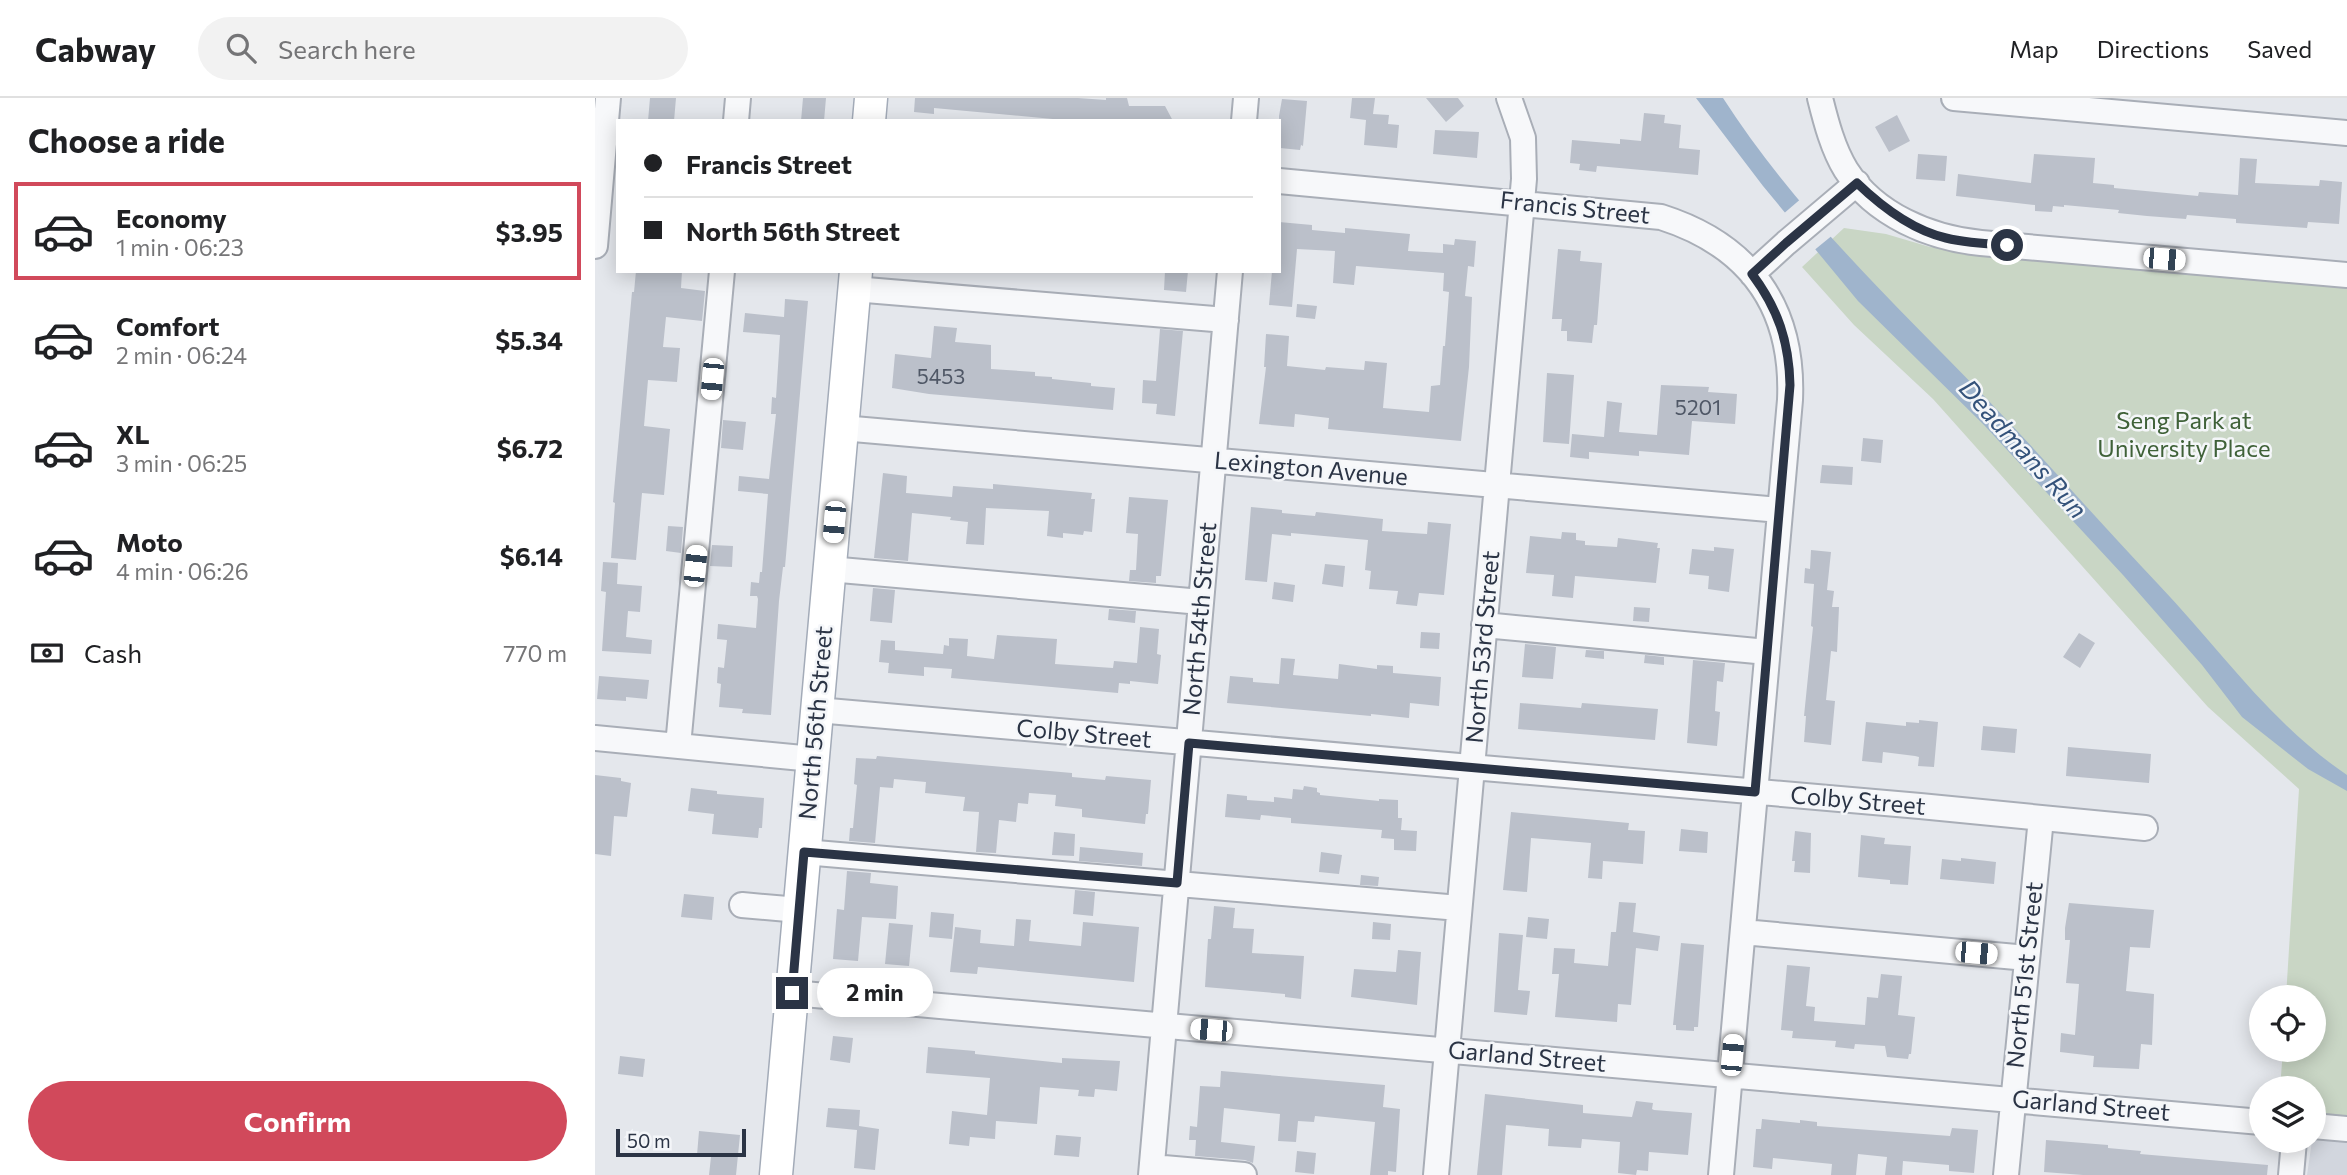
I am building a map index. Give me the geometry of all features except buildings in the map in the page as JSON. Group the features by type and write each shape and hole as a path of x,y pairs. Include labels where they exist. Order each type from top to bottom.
{"main road":[{"path":"869,119 871,98"},
{"name":"North 56th Street","path":"776,1175 855,280"}],"street":[{"path":"595,246 603,216 608,98"},
{"path":"736,119 738,98"},
{"path":"1244,119 1246,98"},
{"name":"North 53rd Street","path":"1436,1175 1522,203 1524,149 1521,128 1510,98"},
{"path":"1820,98 1838,153 1857,183 1876,202 1896,215 1919,228 1946,238 2347,275"},
{"path":"1954,98 2347,133"},
{"name":"Francis Street","path":"1281,181 1661,217 1706,235 1727,250 1752,274 1774,307 1789,361 1790,400 1721,1175"},
{"path":"1752,274 1857,183"},
{"path":"678,746 723,273"},
{"name":"North 54th Street","path":"1151,1171 1230,273"},
{"path":"855,280 1226,320"},
{"name":"Lexington Avenue","path":"842,428 1780,510"},
{"path":"829,569 1201,602"},
{"path":"1484,625 1767,652"},
{"name":"Colby Street","path":"817,710 2145,828"},
{"path":"595,738 813,759"},
{"name":"North 51st Street","path":"2006,1175 2041,818"},
{"path":"804,852 1459,908"},
{"path":"742,905 799,910"},
{"path":"1743,932 2027,958"},
{"name":"Garland Street","path":"792,993 2249,1121"},
{"path":"2326,1127 2347,1129"},
{"path":"2291,1175 2293,1153"},
{"path":"1151,1171 1244,1175"}],"shaded area":[{"path":"2347,1118 2347,1175 2307,1175 2310,1153 2326,1153 2326,1125"}],"green space":[{"name":"Seng Park at University Place","path":"1844,228 1886,234 1930,247 2347,283 2347,1118 2326,1116 2326,1076 2281,1076 2282,1062 2326,1062 2326,985 2287,985 2299,789 2208,707 1933,399 1854,325 1802,267"}],"water":[{"name":"Deadmans Run","path":"1696,98 1723,98 1781,179 1813,217 2029,443 2247,685 2319,755 2347,775 2347,791 2308,769 2242,717 2202,665 2123,575 1984,425 1858,301 1763,186"}],"pier":[{"path":"1803,197 1834,234 1812,252 1782,215"}],"route":[{"path":"792,993 804,852 1177,883 1189,743 1755,792 1790,385 1789,361 1774,307 1752,274 1857,183 1876,202 1932,234 1963,241 2007,245"}]}
